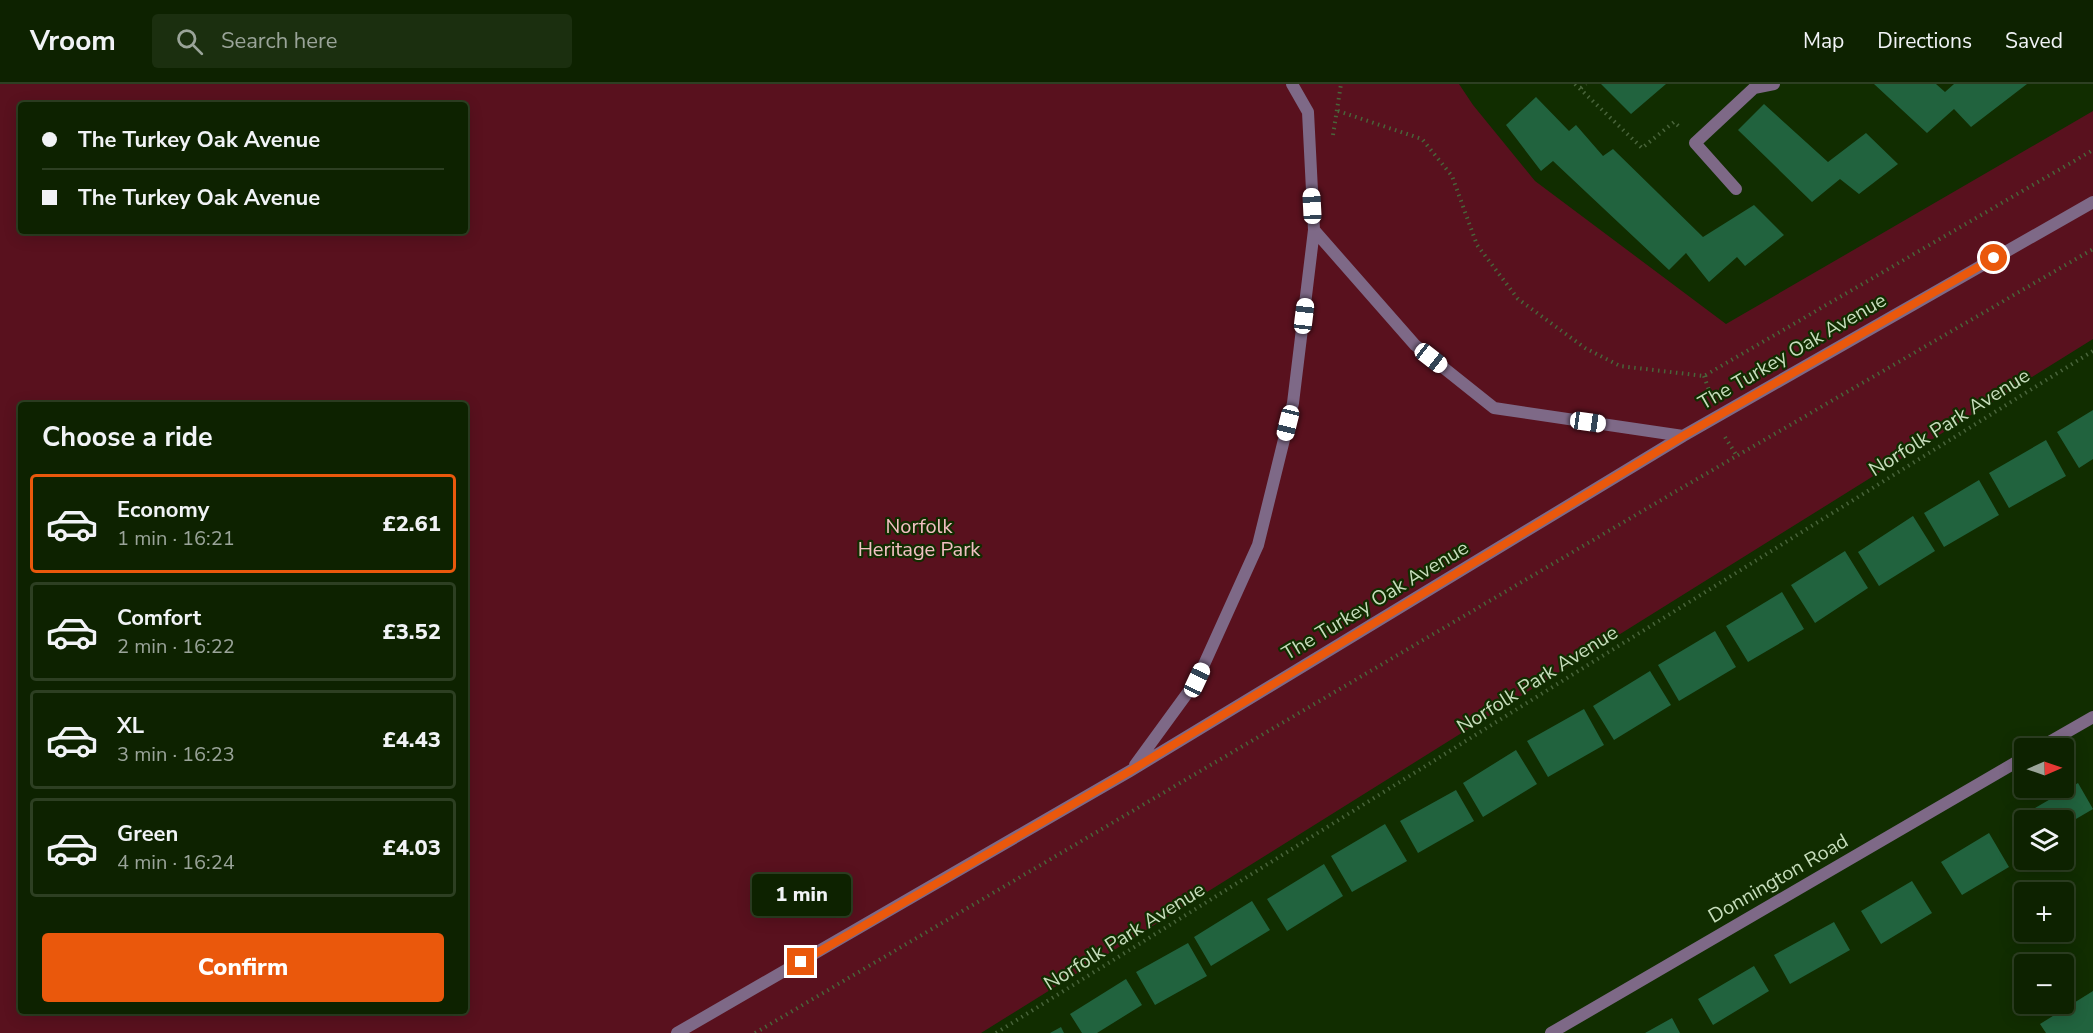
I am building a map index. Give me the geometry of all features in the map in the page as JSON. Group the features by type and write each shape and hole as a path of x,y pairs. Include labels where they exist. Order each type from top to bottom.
{"street":[{"path":"1130,771 1197,680 1258,545 1293,403 1314,230 1308,112 1292,84"},
{"path":"1736,189 1695,143 1754,88 1774,84"},
{"name":"The Turkey Oak Avenue","path":"677,1033 1130,771 1683,436 2093,202"},
{"path":"1314,230 1415,345 1494,408 1683,436"},
{"path":"2056,738 2093,717"},
{"name":"Donnington Road","path":"1551,1033 2014,763"}],"path":[{"path":"1575,84 1642,148 1674,122 1695,143"},
{"path":"1581,88 1586,84"},
{"path":"1338,111 1422,139 1452,176 1477,245 1518,299 1575,341 1620,366 1704,376 2093,150"},
{"path":"755,1033 2093,249"},
{"name":"Norfolk Park Avenue","path":"996,1033 2093,351"}],"green space":[{"name":"Norfolk Heritage Park","path":"0,84 1459,84 1473,105 1535,181 1726,324 2093,111 2093,339 981,1033 0,1033"}],"building":[{"path":"1601,84 1666,84 1631,114"},
{"path":"1874,84 1936,84 1945,92 1954,84 2027,84 1971,127 1954,109 1927,133"},
{"path":"1536,97 1569,131 1576,125 1603,156 1613,149 1703,237 1754,205 1784,235 1745,266 1737,257 1709,282 1686,253 1669,270 1553,161 1541,171 1506,125"},
{"path":"1764,104 1828,162 1866,133 1898,164 1859,194 1840,179 1812,202 1738,130"},
{"path":"2093,410 2093,459 2079,468 2057,432"},
{"path":"2046,440 2066,476 2009,508 1989,473"},
{"path":"1979,480 1999,515 1944,547 1924,513"},
{"path":"1913,516 1935,551 1879,586 1858,552"},
{"path":"1845,551 1868,588 1815,623 1791,585"},
{"path":"1782,592 1804,629 1748,662 1726,626"},
{"path":"1715,631 1736,667 1679,701 1658,665"},
{"path":"1650,671 1671,705 1614,740 1593,706"},
{"path":"1584,709 1604,745 1548,777 1527,741"},
{"path":"1516,750 1537,784 1483,817 1463,783"},
{"path":"2078,783 2093,809 2074,820 2074,810 2032,810 2052,798 2074,798 2074,785"},
{"path":"1456,790 1474,821 1418,853 1400,821"},
{"path":"1385,824 1407,861 1352,892 1331,856"},
{"path":"1989,833 2009,867 1962,895 1941,862"},
{"path":"1324,864 1343,896 1287,931 1267,899"},
{"path":"1912,881 1932,913 1881,944 1861,911"},
{"path":"1252,901 1270,930 1211,966 1194,937"},
{"path":"1834,922 1850,950 1790,984 1774,955"},
{"path":"1188,943 1207,976 1155,1005 1136,972"},
{"path":"1754,966 1769,991 1713,1025 1698,999"},
{"path":"1126,979 1142,1005 1097,1033 1082,1033 1070,1014"},
{"path":"2093,991 2093,1033 2046,1033 2040,1024 2056,1014 2074,1014 2074,1003"},
{"path":"1672,1018 1680,1033 1645,1033"},
{"path":"1061,1027 1064,1033 1050,1033"}],"route":[{"path":"801,962 1130,771 1683,436 1994,258"}]}
